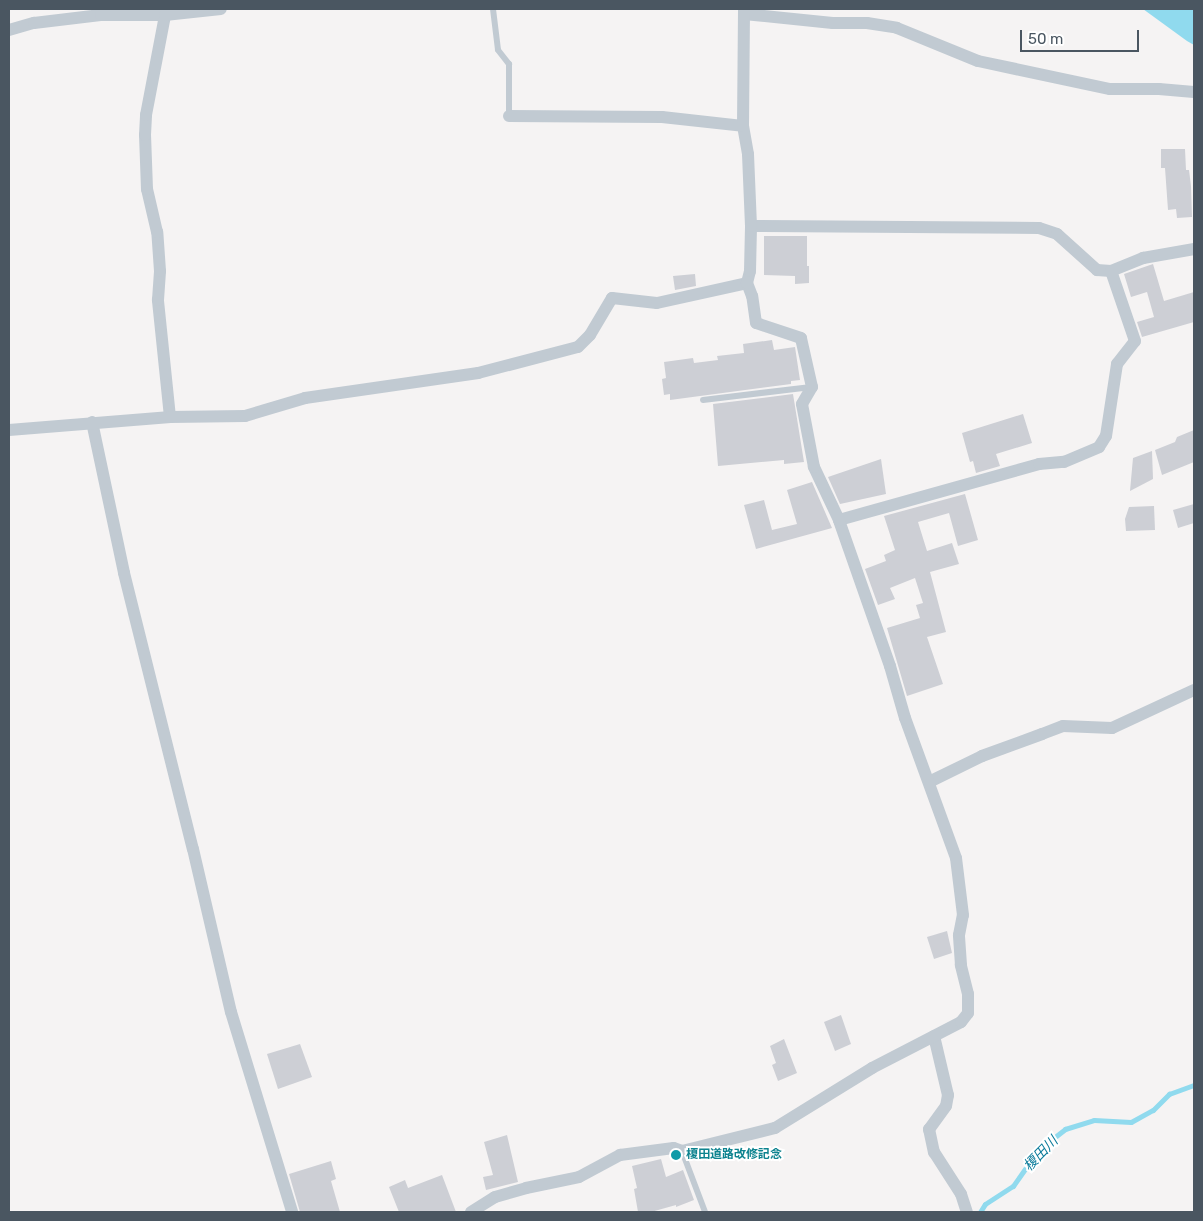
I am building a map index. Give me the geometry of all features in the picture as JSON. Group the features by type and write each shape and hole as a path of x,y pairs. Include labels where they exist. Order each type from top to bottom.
{"street":[{"path":"9,30 34,23 101,15 165,14 221,9"},
{"path":"471,1212 495,1197 526,1188 579,1177 620,1155 674,1148 682,1151 775,1128 836,1089 960,1022 968,1013 968,994 961,964 958,935 963,915 956,858 839,520 814,467 802,404 812,387 801,338 756,323 752,296 747,283 750,271 751,226 748,154 743,126 744,11 833,22 867,23 897,28 978,62 1110,89 1159,88 1194,92"},
{"path":"165,14 145,135 147,189 157,232 160,271 158,300 170,416"},
{"path":"509,116 662,117 743,126"},
{"path":"751,226 1039,228 1056,234 1098,270 1111,271 1143,258 1194,250"},
{"path":"839,520 1039,464 1064,462 1100,447 1106,436 1117,364 1136,342 1111,271"},
{"path":"9,430 170,416 245,416 305,398 400,386 524,363 578,347 590,335 612,298 657,303 747,283"},
{"path":"92,422 124,573 193,849 230,1012 292,1212"},
{"path":"929,782 982,756 1063,726 1112,728 1194,690"},
{"path":"934,1036 948,1095 946,1106 929,1129 934,1152 961,1194 967,1212"}],"lane":[{"path":"494,9 498,50 509,64 509,116"},
{"path":"703,400 812,387"},
{"path":"682,1151 705,1212"}],"water":[{"path":"1143,9 1194,9 1194,45 1187,41"}],"building":[{"path":"1161,149 1185,149 1186,170 1189,170 1191,186 1192,217 1177,218 1176,209 1168,210 1165,168 1161,168"},
{"path":"764,236 807,236 809,283 795,284 795,276 764,275"},
{"path":"1153,264 1164,301 1194,292 1194,322 1142,337 1137,322 1154,317 1147,292 1131,297 1124,274"},
{"path":"695,274 696,286 675,290 673,276"},
{"path":"772,340 774,350 795,347 800,380 791,381 791,384 670,400 670,394 664,395 662,379 666,378 664,362 693,358 694,363 718,360 717,356 744,353 743,344"},
{"path":"793,394 804,462 784,464 784,460 718,466 713,404"},
{"path":"1023,414 1032,443 996,454 1000,466 976,473 973,461 970,462 962,433"},
{"path":"1194,430 1194,462 1162,475 1155,450 1175,442 1177,437"},
{"path":"1152,451 1153,479 1130,491 1133,458"},
{"path":"881,459 886,494 840,504 828,477"},
{"path":"812,482 832,528 756,549 744,505 764,500 772,530 797,524 787,490"},
{"path":"965,494 978,540 958,546 949,513 918,522 927,551 952,543 959,564 930,572 946,632 927,637 943,684 907,696 887,628 920,618 916,605 923,603 915,578 890,588 895,599 878,605 865,569 886,561 884,555 895,550 884,516"},
{"path":"1194,504 1194,523 1178,528 1173,510"},
{"path":"1154,506 1155,530 1126,531 1125,519 1129,507"},
{"path":"947,931 952,953 934,959 927,937"},
{"path":"841,1015 851,1044 835,1051 824,1022"},
{"path":"784,1039 797,1073 778,1081 772,1065 776,1063 770,1046"},
{"path":"300,1044 312,1077 278,1089 267,1054"},
{"path":"507,1135 518,1182 486,1190 483,1177 493,1175 484,1142"},
{"path":"661,1159 666,1177 683,1170 694,1200 676,1207 676,1205 651,1212 638,1212 634,1189 637,1188 632,1166"},
{"path":"331,1161 336,1179 331,1181 340,1212 300,1212 289,1174"},
{"path":"442,1175 456,1212 399,1212 389,1187 405,1180 408,1188"}],"waterway":[{"name":"榎田川","path":"980,1212 985,1204 1013,1186 1030,1162 1047,1149 1051,1140 1065,1129 1094,1120 1131,1122 1153,1110 1169,1094 1194,1085"}],"place":[{"name":"榎田道路改修記念","path":"676,1155"}]}
